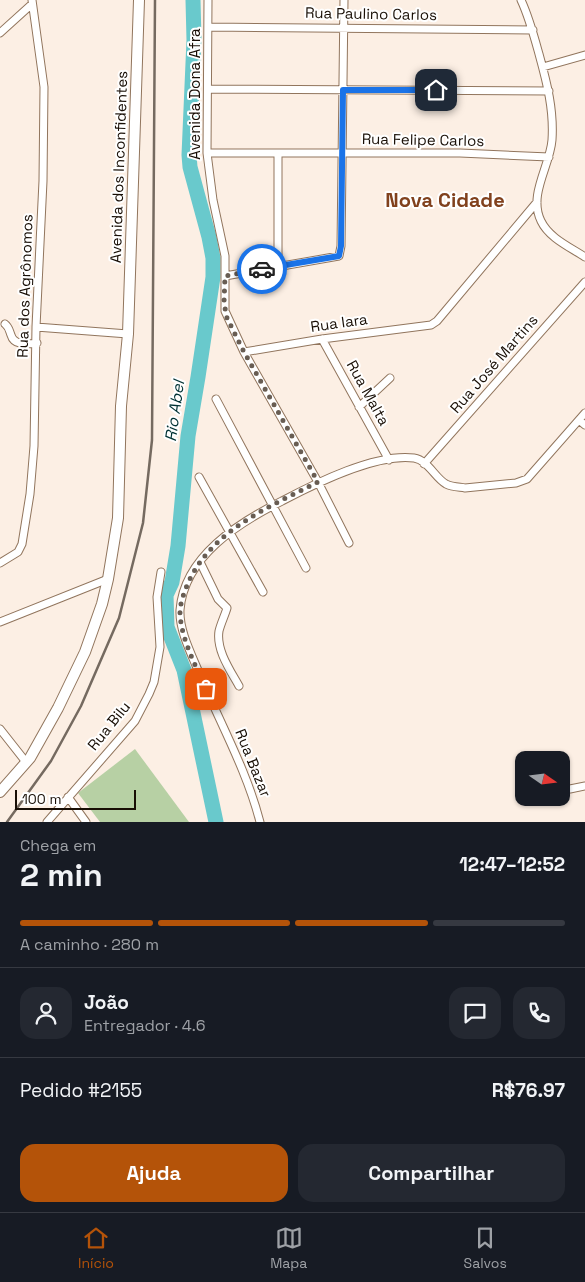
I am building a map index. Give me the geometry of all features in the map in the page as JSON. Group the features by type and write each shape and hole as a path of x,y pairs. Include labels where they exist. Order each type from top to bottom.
{"main road":[{"name":"Avenida dos Inconfidentes","path":"26,762 58,708 85,652 102,604 118,518 120,406 128,334 139,0"},
{"path":"0,792 26,762"}],"street":[{"name":"Avenida Dona Afra","path":"208,0 207,153 214,200 223,240 225,311 244,352 318,482 349,543"},
{"path":"225,276 339,256 341,246 344,0"},
{"path":"521,0 532,30 549,91 552,124 549,157 540,184 537,202 541,222 553,236 585,257"},
{"path":"0,33 32,2"},
{"name":"Rua dos Agrônomos","path":"0,563 18,552 22,544 30,494 34,446 44,87 32,2"},
{"name":"Rua Paulino Carlos","path":"209,27 532,30"},
{"path":"543,68 585,55"},
{"path":"208,89 549,91"},
{"name":"Rua Felipe Carlos","path":"207,153 460,153 549,157"},
{"path":"278,154 278,266"},
{"name":"Rua Iara","path":"244,352 322,339 424,326 437,321 537,202"},
{"name":"Rua José Martins","path":"424,464 585,282"},
{"path":"5,324 14,341 23,344 37,343"},
{"path":"36,327 128,334"},
{"name":"Rua Malta","path":"322,339 389,460"},
{"path":"360,407 390,378"},
{"path":"216,399 306,568"},
{"path":"424,464 443,481 456,487 465,488 520,482 530,476 582,423 585,413"},
{"name":"Rua Bazar","path":"260,822 237,757 191,652 181,622 182,601 191,576 218,540 273,506 318,482 369,464 389,460 415,458 424,464"},
{"path":"199,477 263,592"},
{"path":"200,562 218,599 227,608 220,628 221,651 240,686"},
{"name":"Rua Bilu","path":"47,822 135,721 149,694 160,647 158,597 161,572"},
{"path":"0,622 108,579"},
{"path":"0,729 26,762"},
{"path":"570,789 585,786"},
{"path":"68,797 86,822"}],"green space":[{"path":"135,749 189,822 100,822 78,793"}],"waterway":[{"name":"Rio Abel","path":"193,0 194,40 189,155 190,167 209,237 213,258 213,277 188,436 178,546 172,582 166,595 167,627 184,670 216,822"}],"railway":[{"path":"7,822 51,761 81,706 119,618 143,523 152,440 155,0"}],"way so far":[{"path":"206,689 181,622 180,611 182,601 191,576 218,540 273,506 318,482 244,352 225,311 225,276 262,269"}],"district":[{"name":"Nova Cidade","path":"445,200"}],"route":[{"path":"262,269 336,258 341,252 343,90 436,90"}]}
